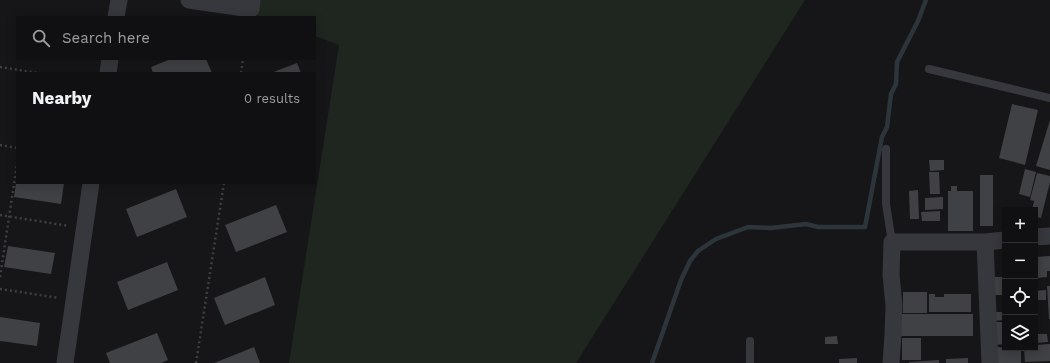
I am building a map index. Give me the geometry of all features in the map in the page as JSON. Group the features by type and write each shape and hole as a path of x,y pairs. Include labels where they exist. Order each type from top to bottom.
{"street":[{"path":"116,16 119,0"},
{"path":"189,0 251,9 252,0"},
{"path":"108,72 110,60"},
{"path":"65,363 92,184"},
{"path":"1038,237 1050,236"},
{"path":"891,363 894,306 891,276 892,242 985,242 1002,240"},
{"path":"985,242 990,363"}],"lane":[{"path":"928,69 1050,98"},
{"path":"886,149 886,204 892,242"},
{"path":"750,341 750,363"}],"path":[{"path":"241,72 243,60"},
{"path":"0,67 31,72"},
{"path":"0,145 16,148"},
{"path":"0,277 16,171"},
{"path":"196,363 224,184"},
{"path":"0,215 85,229"},
{"path":"0,289 74,301"}],"shaded area":[{"path":"254,0 805,0 576,363 289,363 339,45 316,36 316,16 259,16 252,13"}],"building":[{"path":"168,60 206,60 212,72 153,72 151,67"},
{"path":"297,63 301,72 274,72"},
{"path":"1012,104 1038,110 1025,165 999,158"},
{"path":"1050,120 1050,170 1036,166"},
{"path":"929,160 944,160 944,170 930,171"},
{"path":"1025,169 1036,172 1030,197 1019,194"},
{"path":"929,172 939,172 940,194 930,194"},
{"path":"1037,173 1050,176 1050,182 1041,218 1038,218 1038,207 1033,207 1034,201 1030,200"},
{"path":"980,175 993,175 993,226 980,226"},
{"path":"16,183 64,184 61,204 14,197"},
{"path":"951,186 957,186 957,191 973,191 973,231 948,231 948,191 951,191"},
{"path":"176,189 187,217 137,237 126,209"},
{"path":"918,190 919,219 910,219 909,191"},
{"path":"943,197 943,209 925,210 925,198"},
{"path":"276,205 287,232 236,252 225,225"},
{"path":"940,211 940,221 922,221 921,212"},
{"path":"8,246 55,253 51,274 4,267"},
{"path":"1050,256 1050,271 1047,271 1047,277 1038,278 1038,257"},
{"path":"167,262 178,290 128,310 117,282"},
{"path":"265,277 275,305 225,325 214,298"},
{"path":"994,277 1002,277 1002,295 995,295"},
{"path":"1047,286 1050,286 1050,319 1049,319"},
{"path":"1046,290 1046,300 1038,300 1038,291"},
{"path":"903,292 927,292 927,313 903,313"},
{"path":"929,294 935,294 935,297 944,297 944,294 971,294 971,312 929,312"},
{"path":"992,312 1002,312 1002,320 992,321"},
{"path":"901,314 973,314 973,336 901,336"},
{"path":"0,317 40,323 37,346 0,341"},
{"path":"993,322 1002,322 1002,344 994,345"},
{"path":"157,333 168,360 161,363 110,363 106,353"},
{"path":"1038,334 1047,334 1048,342 1038,343"},
{"path":"837,336 838,344 825,344 825,337"},
{"path":"902,338 921,338 921,360 902,360"},
{"path":"1050,344 1050,361 1025,362 1024,351 1038,351 1038,345"},
{"path":"254,347 260,363 214,363"},
{"path":"993,347 1002,347 1002,351 1021,351 1021,363 994,363"},
{"path":"857,358 857,363 839,363 839,359"},
{"path":"968,358 968,363 946,363 946,359"},
{"path":"939,360 939,363 909,363 909,362"}],"waterway":[{"path":"652,363 681,280 690,261 698,251 716,239 748,227 771,228 806,224 818,227 865,227 882,137 887,127 891,94 896,84 897,62 918,21 926,0"}]}
